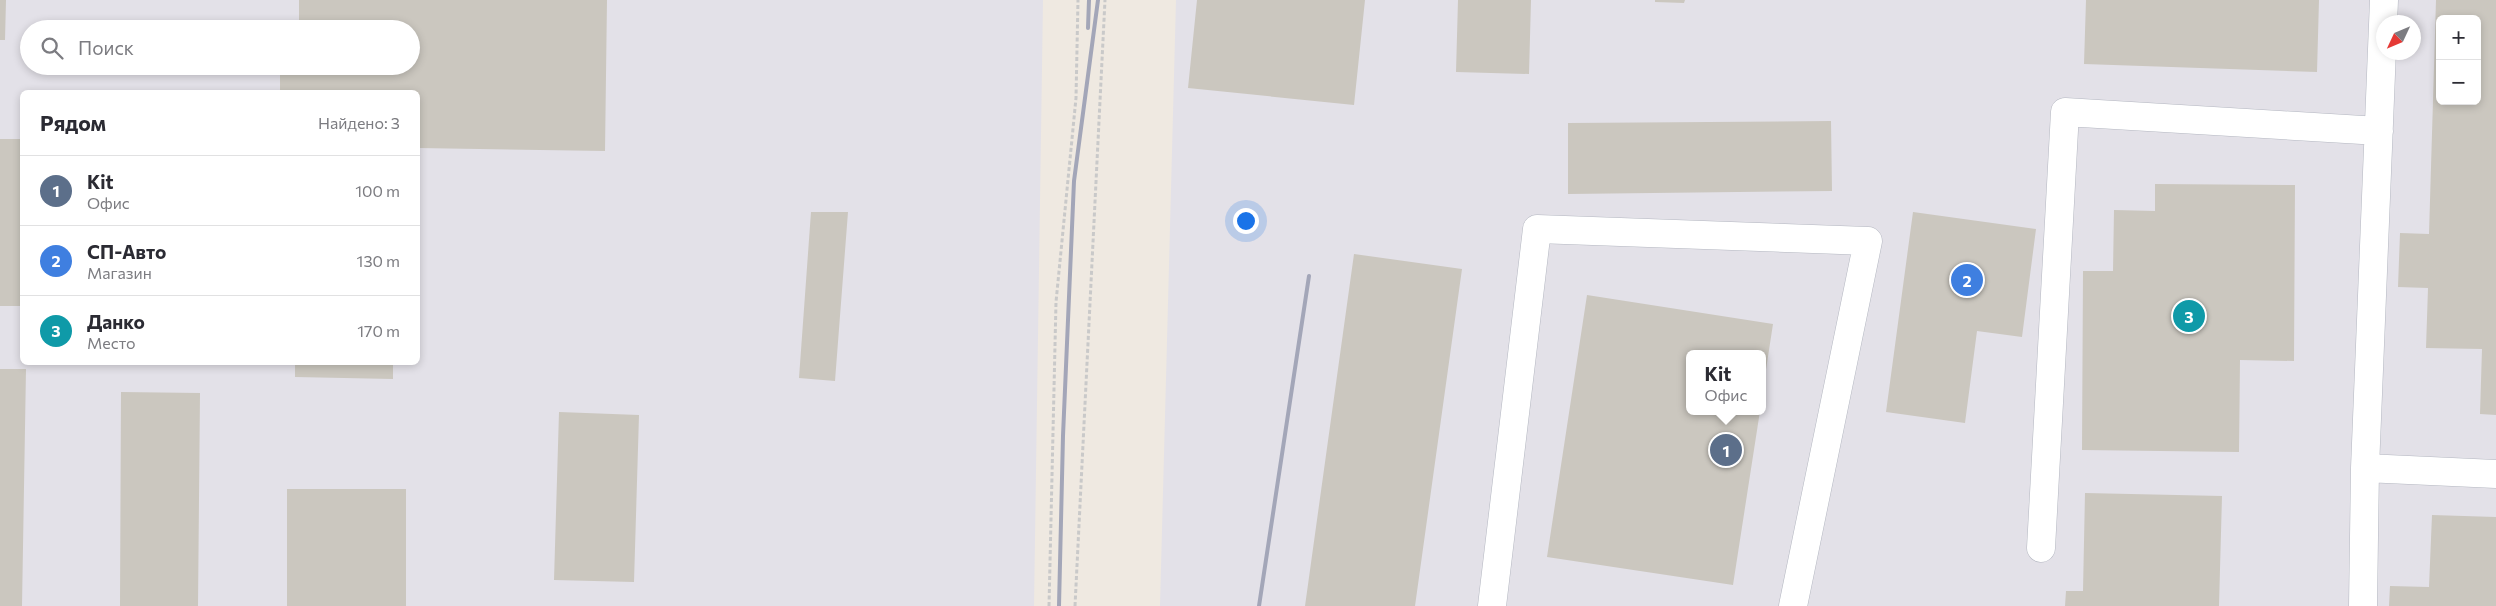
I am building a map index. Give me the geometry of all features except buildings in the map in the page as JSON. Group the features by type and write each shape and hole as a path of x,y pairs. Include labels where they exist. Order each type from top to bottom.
{"lane":[{"path":"2363,606 2364,468 2384,0"},
{"path":"2041,548 2065,112 2379,131"},
{"path":"1494,606 1538,229 1868,241 1793,606"},
{"path":"2364,468 2496,474"}],"path":[{"path":"1049,606 1056,302 1076,98 1078,0"},
{"path":"1075,606 1105,0"}],"shaded area":[{"path":"0,0 1043,0 1034,606 0,606"},
{"path":"1176,0 2496,0 2496,606 1160,606"}],"railway":[{"path":"1088,28 1089,0"},
{"path":"1059,606 1063,436 1074,181 1098,0"},
{"path":"1259,606 1309,276"}],"place":[{"name":"СП-Авто","path":"1967,280"},
{"name":"Данко","path":"2189,316"},
{"name":"Kit","path":"1726,450"}]}
